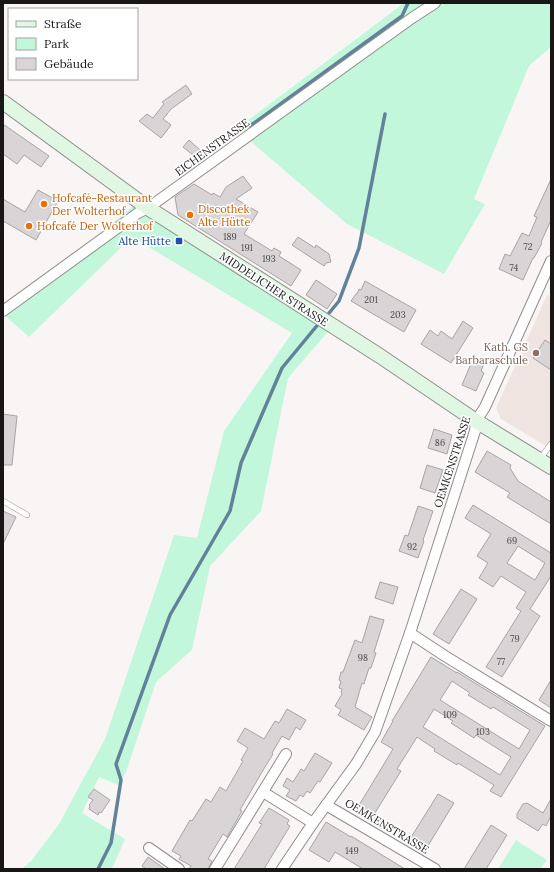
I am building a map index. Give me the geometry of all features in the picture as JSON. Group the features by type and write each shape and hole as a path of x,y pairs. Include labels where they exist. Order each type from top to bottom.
{"street":[{"name":"EICHENSTRASSE","path":"3,311 138,212 148,208 435,3"},
{"name":"MIDDELICHER STRASSE","path":"3,102 148,208 380,356 476,421 545,464"},
{"name":"OEMKENSTRASSE","path":"282,869 356,764 375,732 410,633 476,431 476,421 485,407 551,261"},
{"path":"410,633 551,722"},
{"path":"215,869 286,754"},
{"path":"263,792 313,823"},
{"name":"OEMKENSTRASSE","path":"326,805 435,869"},
{"path":"149,848 179,869"}],"lane":[{"path":"545,464 551,444"},
{"path":"3,501 27,515"}],"shaded area":[{"name":"Kath. GS Barbaraschule","path":"547,295 551,298 551,449 501,419 496,408"}],"green space":[{"path":"404,3 551,3 551,47 529,66 474,199 485,204 444,274 347,224 248,139 239,127"},
{"path":"135,205 333,326 288,378 261,511 210,566 192,650 156,682 126,772 118,785 99,777 82,813 125,839 112,869 22,869 32,860 59,824 105,739 174,535 197,538 224,431 292,333 132,237 29,337 3,314 3,311"},
{"path":"516,840 547,860 540,869 498,869"}],"building":[{"path":"186,85 192,94 171,109 163,119 171,125 161,138 139,121 147,114 153,118 164,104 162,102"},
{"path":"3,124 49,156 41,167 24,155 17,164 3,154"},
{"path":"189,140 200,150 194,156 183,147"},
{"path":"243,176 252,188 236,199 258,212 244,234 272,251 274,248 281,252 279,256 301,270 291,286 178,215 175,197 194,184 212,195 213,193 220,197 226,187"},
{"path":"551,179 551,220 541,242 542,243 523,280 499,269 505,254 510,256 522,233 529,236 537,217 534,216"},
{"path":"38,190 58,201 36,240 3,221 3,199 25,212"},
{"path":"298,237 315,248 316,245 329,254 331,262 326,263 324,266 292,245"},
{"path":"316,280 337,294 327,309 306,295"},
{"path":"365,281 416,310 404,332 351,301 359,289 361,290"},
{"path":"463,321 473,328 451,363 421,344 430,330 438,336 441,331 452,339"},
{"path":"545,340 551,344 551,370 533,358"},
{"path":"473,359 484,364 481,371 484,373 476,391 462,385"},
{"path":"3,414 17,416 12,465 3,465"},
{"path":"434,429 452,435 447,454 428,448"},
{"path":"487,451 511,465 510,468 518,481 551,502 551,524 507,497 510,493 475,472"},
{"path":"427,465 443,470 435,493 420,488"},
{"path":"473,505 551,553 551,576 530,609 540,616 502,677 486,667 521,611 516,608 526,592 501,576 493,587 479,578 488,563 477,556 491,534 465,518","holes":["518,546 545,563 535,580 507,563"]},
{"path":"418,506 433,511 418,558 399,551 405,535 408,536"},
{"path":"3,511 16,517 3,544"},
{"path":"380,582 398,587 393,604 375,598"},
{"path":"461,589 477,599 449,644 433,634"},
{"path":"370,616 384,620 374,652 376,653 371,668 369,668 364,684 362,683 355,707 372,717 364,730 338,715 341,710 335,706 342,694 342,689 339,688 341,672 343,672 355,640 362,643"},
{"path":"431,657 545,726 501,797 490,791 494,785 458,763 457,765 434,751 435,749 417,737 397,769 401,771 373,816 358,807 393,749 381,742","holes":["452,681 470,693 468,695 491,709 493,707 530,730 519,749 440,700","434,709 453,721 451,723 474,738 476,735 511,757 500,775 423,727"]},
{"path":"551,680 551,708 539,700"},
{"path":"287,709 306,720 300,730 296,727 289,740 282,736 240,810 242,811 227,837 223,834 208,859 212,861 208,869 189,869 191,866 179,859 181,856 172,851 190,820 192,821 206,799 211,802 220,787 226,791 243,761 241,760 248,748 237,741 245,728 264,739 275,721 279,723"},
{"path":"315,753 332,763 320,782 318,781 310,793 307,791 303,797 300,795 296,801 286,796 290,790 283,786 287,778 293,782 301,769 304,771"},
{"path":"94,789 110,800 98,815 89,809 89,805 93,800 88,797"},
{"path":"438,794 454,803 426,849 410,839"},
{"path":"551,799 551,816 546,826 543,824 538,831 517,818 517,814 523,804 527,803 543,813"},
{"path":"269,808 289,820 287,824 290,826 264,869 234,869 262,824 259,823"},
{"path":"326,822 405,869 363,869 335,852 329,862 309,850"},
{"path":"491,825 507,835 486,869 464,869"},
{"path":"148,857 165,869 146,869 142,866"}],"waterway":[{"path":"250,126 402,16 408,3"},
{"path":"325,318 339,301 359,248 385,114"},
{"path":"98,869 111,843 121,780 116,764 170,615 230,511 241,463 282,368 320,322"}],"place":[{"name":"Hofcafé-Restaurant Der Wolterhof","path":"44,204"},
{"name":"Discothek Alte Hütte","path":"190,215"},
{"name":"Hofcafé Der Wolterhof","path":"29,226"},
{"name":"Alte Hütte","path":"179,241"},
{"name":"Kath. GS Barbaraschule","path":"536,353"}]}
